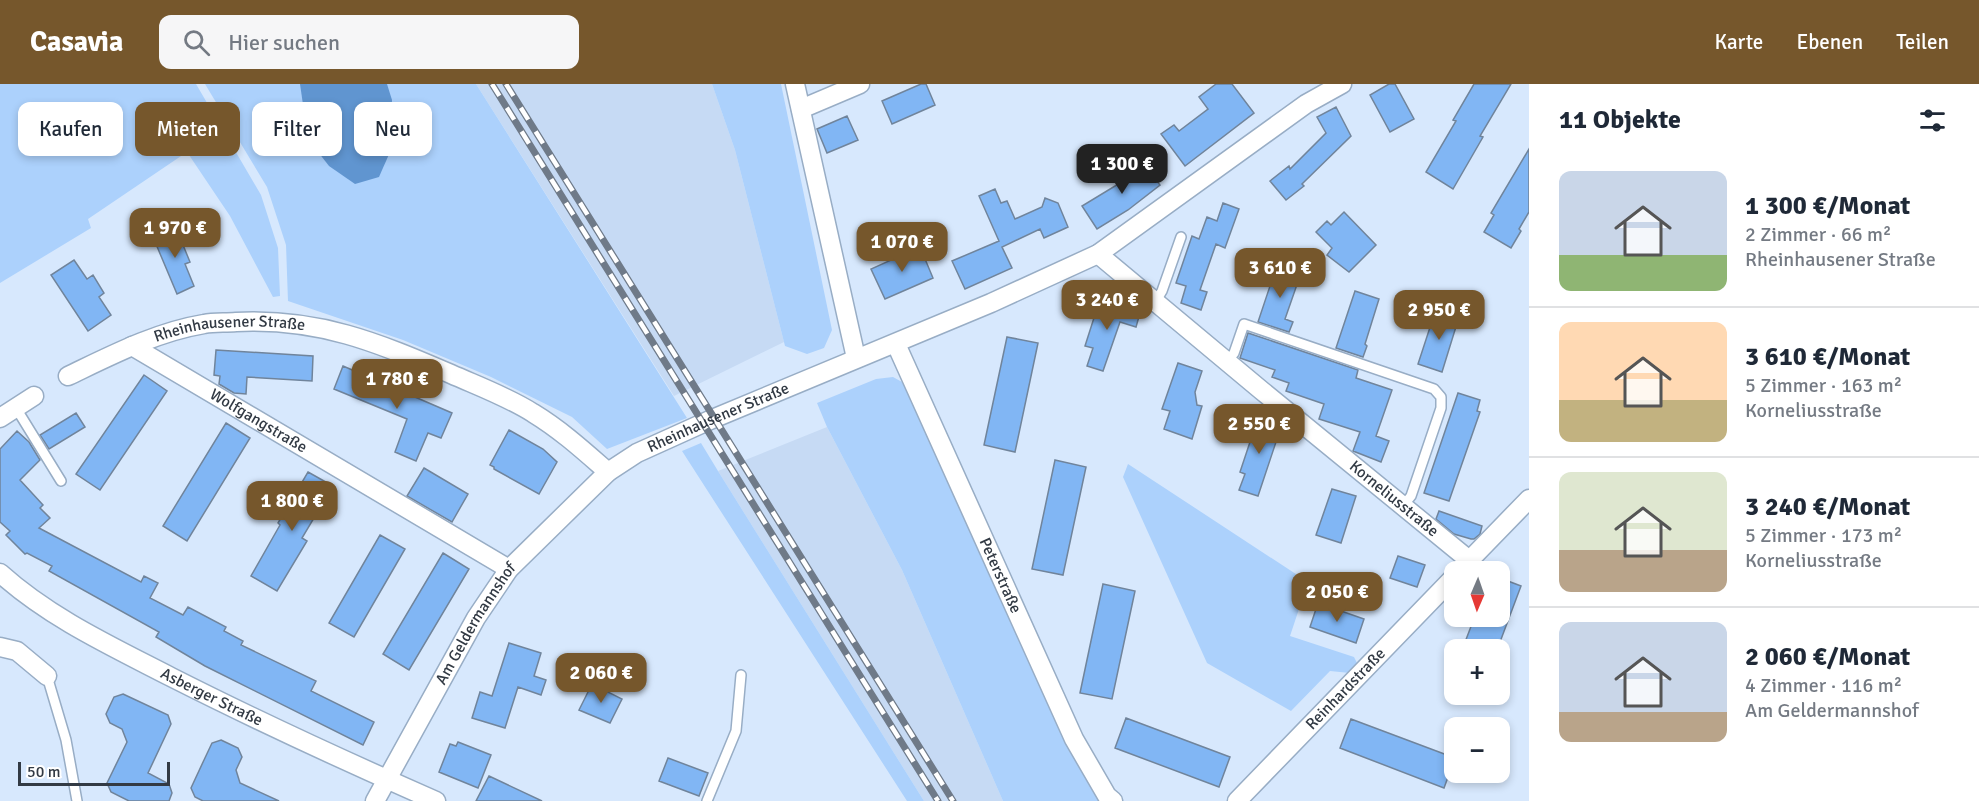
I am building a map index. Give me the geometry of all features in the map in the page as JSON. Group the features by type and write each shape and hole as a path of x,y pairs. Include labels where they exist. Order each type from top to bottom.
{"street":[{"path":"795,84 856,358"},
{"path":"801,109 860,84"},
{"name":"Rheinhausener Straße","path":"68,376 132,346 165,334 205,324 250,321 283,322 315,327 359,337 477,385 531,411 564,434 608,472 648,448 721,415 856,358 896,344 1098,254 1306,104 1342,84"},
{"name":"Korneliusstraße","path":"1098,254 1402,506 1459,561"},
{"name":"Peterstraße","path":"896,344 1074,739 1107,796 1113,801"},
{"name":"Wolfgangstraße","path":"132,346 509,569"},
{"path":"0,418 34,396"},
{"name":"Am Geldermannshof","path":"375,801 476,618 509,569 608,472"},
{"path":"1469,561 1529,499"},
{"name":"Asberger Straße","path":"0,573 22,592 82,632 203,693 436,801"},
{"name":"Reinhardstraße","path":"1237,801 1444,587"},
{"path":"0,647 17,651 47,676"}],"lane":[{"path":"1156,301 1162,291 1181,237"},
{"path":"1227,362 1234,353 1244,324 1434,389 1441,397 1441,408 1411,496 1402,506"},
{"path":"16,408 61,481"},
{"path":"707,801 736,731 741,675"},
{"path":"47,676 66,740 77,801"}],"shaded area":[{"path":"0,84 196,84 207,102 135,102 135,156 181,156 88,219 91,228 0,283"},
{"path":"205,84 476,84 687,418 607,449 572,417 491,377 403,340 288,301 286,245 267,187 240,142 240,102 216,102"},
{"path":"300,84 387,84 392,102 354,102 354,156 388,156 379,177 355,184 329,166 321,156 342,156 342,102 303,102"},
{"path":"476,84 712,84 735,150 784,342 674,396"},
{"path":"712,84 781,84 832,330 824,348 807,354 785,346 735,150"},
{"path":"190,156 238,156 261,195 278,248 280,296 273,297 230,216"},
{"path":"893,377 902,382 1103,801 1003,801 902,570 827,427 817,403 876,379"},
{"path":"827,427 902,570 1003,801 924,801 718,471"},
{"path":"701,443 924,801 907,801 682,451"},
{"path":"1128,464 1308,582 1290,636 1354,657 1358,665 1350,673 1330,671 1291,711 1207,663 1123,477"}],"building":[{"path":"921,84 926,84 935,105 892,124 882,101"},
{"path":"1216,84 1232,84 1254,113 1185,166 1161,134 1174,125 1179,131 1208,109 1199,97"},
{"path":"1389,84 1395,84 1414,119 1390,132 1370,95"},
{"path":"1474,84 1511,84 1480,136 1483,137 1453,189 1426,172 1456,121 1453,120"},
{"path":"1336,107 1351,136 1302,184 1304,186 1286,200 1270,181 1289,166 1290,169 1326,133 1317,117"},
{"path":"847,116 858,140 827,153 817,129"},
{"path":"1529,149 1529,212 1511,248 1484,232 1494,215 1491,213"},
{"path":"1140,159 1160,185 1128,210 1097,229 1082,206 1125,180 1120,174"},
{"path":"995,189 1001,203 1007,201 1015,219 1042,207 1045,198 1058,203 1068,227 1044,238 1040,229 1002,247 1012,268 965,289 952,261 999,241 979,196"},
{"path":"1223,203 1239,209 1225,248 1216,244 1200,290 1207,292 1201,310 1181,303 1186,286 1176,283 1192,236 1199,239 1207,217 1217,221"},
{"path":"1344,212 1376,245 1349,272 1327,255 1332,248 1316,232 1327,221 1331,225"},
{"path":"176,228 190,262 185,264 194,286 177,294 153,237"},
{"path":"920,247 933,278 885,299 871,269"},
{"path":"74,260 87,279 93,275 104,293 99,297 111,315 88,331 51,275"},
{"path":"1277,265 1301,273 1285,319 1293,322 1289,332 1258,322"},
{"path":"1355,291 1379,299 1363,357 1336,348"},
{"path":"1100,299 1140,313 1136,327 1120,322 1103,371 1087,366 1093,348 1085,346"},
{"path":"1436,309 1459,317 1442,372 1418,364"},
{"path":"1248,333 1358,370 1356,378 1392,390 1376,436 1389,441 1381,462 1353,451 1360,432 1319,419 1324,404 1286,391 1289,383 1272,377 1275,370 1240,358"},
{"path":"1007,337 1038,343 1015,452 984,445"},
{"path":"216,350 313,356 312,381 247,377 246,394 234,393 219,384 220,376 214,375"},
{"path":"1178,363 1202,371 1195,392 1197,405 1202,406 1192,439 1164,429 1170,411 1162,409"},
{"path":"343,366 452,413 441,438 428,433 416,461 395,452 407,419 334,389"},
{"path":"144,375 167,391 100,490 76,474"},
{"path":"1458,393 1480,400 1477,411 1480,412 1449,501 1424,493"},
{"path":"76,413 85,427 49,449 40,435"},
{"path":"1259,415 1282,424 1258,496 1239,490 1245,474 1240,472"},
{"path":"226,423 250,438 187,541 163,526"},
{"path":"509,430 543,449 557,462 539,494 490,465"},
{"path":"17,431 29,442 40,460 20,480 43,505 40,508 50,518 39,528 141,582 144,576 158,583 150,598 183,615 188,607 226,627 224,631 243,641 241,645 316,681 311,691 374,722 363,745 205,666 156,637 159,632 49,571 52,566 25,554 6,535 10,531 0,522 0,449"},
{"path":"1055,460 1086,467 1063,575 1032,569"},
{"path":"424,468 468,494 452,522 407,496"},
{"path":"308,472 333,486 302,538 307,541 277,591 251,576"},
{"path":"1332,489 1356,496 1341,543 1316,535"},
{"path":"1439,511 1482,526 1480,534 1471,539 1454,534 1436,519"},
{"path":"380,535 405,549 354,637 329,623"},
{"path":"443,553 469,569 409,670 383,654"},
{"path":"1398,556 1425,565 1417,587 1390,578"},
{"path":"1510,582 1521,586 1510,615"},
{"path":"1103,584 1135,591 1112,699 1080,693"},
{"path":"1318,603 1364,619 1356,643 1310,627"},
{"path":"1471,627 1506,627 1501,639 1466,639"},
{"path":"509,643 541,653 534,676 546,680 541,695 518,687 505,728 472,718 480,692 492,696"},
{"path":"592,684 622,699 610,723 579,710"},
{"path":"123,694 168,715 171,724 148,773 169,784 172,793 169,801 129,801 111,792 107,783 127,742 122,729 110,723 106,714 114,697"},
{"path":"1126,718 1230,757 1219,787 1115,748"},
{"path":"1351,719 1444,754 1444,783 1446,783 1444,788 1340,748"},
{"path":"221,740 238,748 242,757 236,770 240,783 279,801 203,801 195,797 191,788 212,743"},
{"path":"458,742 491,755 478,788 439,772 450,744 456,746"},
{"path":"668,758 708,773 699,796 659,781"},
{"path":"489,776 542,801 476,801"}],"railway":[{"path":"492,84 938,801"},
{"path":"506,84 953,801"}]}
